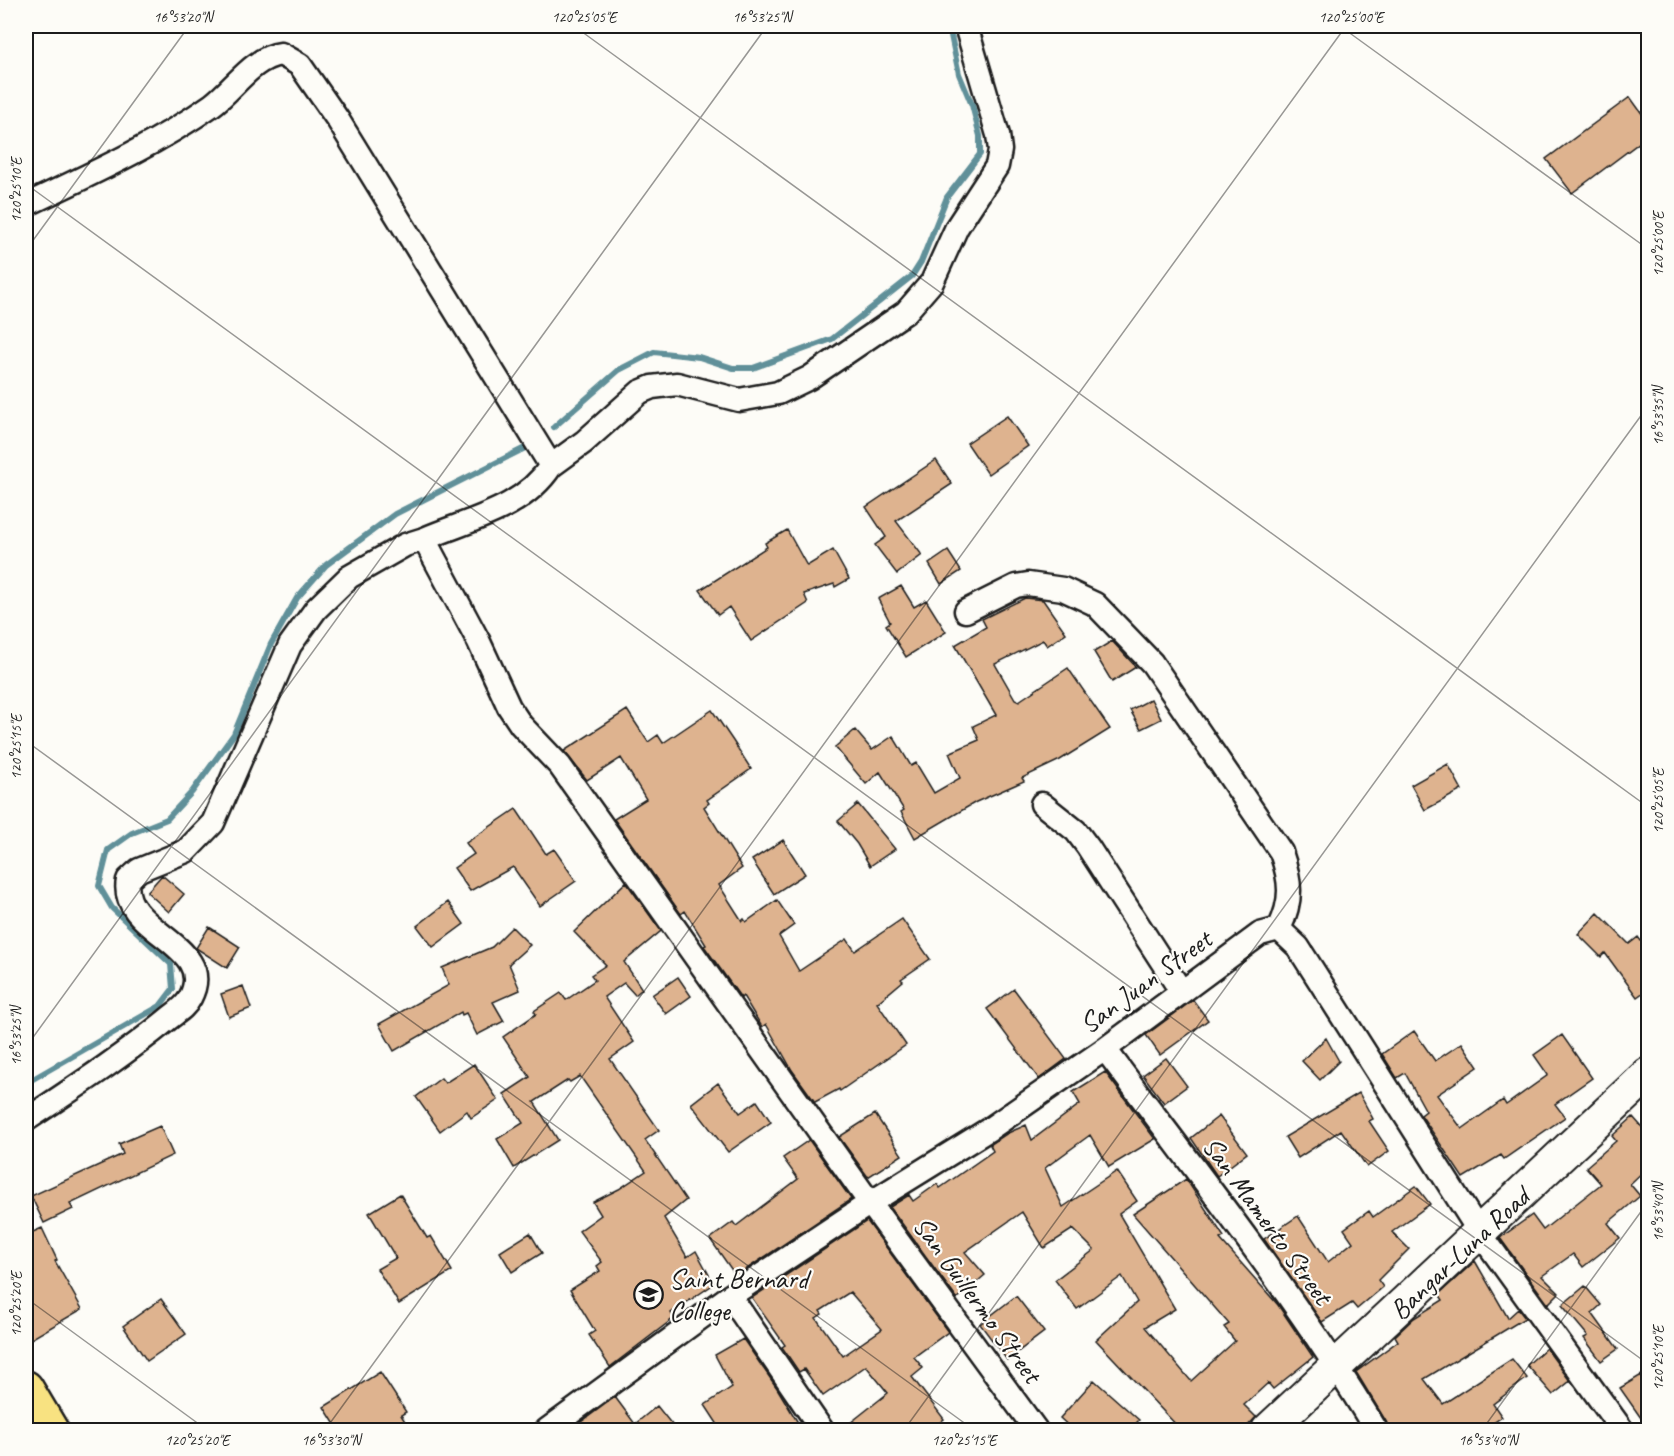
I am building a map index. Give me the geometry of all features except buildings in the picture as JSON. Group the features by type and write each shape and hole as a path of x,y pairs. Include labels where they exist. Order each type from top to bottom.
{"highway":[{"path":"26,1388 51,1431"}],"main road":[{"name":"Bangar-Luna Road","path":"1268,1431 1338,1368 1648,1074"}],"street":[{"path":"26,1120 141,1043 189,1000 195,981 188,959 140,916 128,897 128,880 139,870 186,851 213,822 291,645 316,609 349,577 405,545 465,521 496,512 523,496 551,466 584,442 640,392 652,387 677,384 739,400 778,393 809,378 916,303 939,270 957,227 998,166 1000,150 998,135 966,26"},
{"path":"26,206 162,137 213,105 266,58 281,54 290,57 300,64 338,120 551,466"},
{"name":"San Guillermo Street","path":"424,539 478,640 509,707 521,725 540,742 560,766 870,1203 1036,1431"},
{"path":"966,611 1016,586 1039,584 1063,589 1095,604 1152,663 1281,852 1290,878 1291,894 1279,929 1298,947 1319,978 1480,1233 1623,1431"},
{"path":"1042,804 1076,831 1088,846 1181,991"},
{"name":"San Juan Street","path":"547,1431 730,1296 870,1203 988,1130 1105,1049 1260,934 1279,929"},
{"name":"San Mamerto Street","path":"1105,1049 1247,1238 1338,1368 1376,1431"},
{"path":"730,1296 822,1431"}],"waterway":[{"path":"554,427 619,370 654,352 699,357 733,368 753,368 832,339 912,276 921,262 947,197 980,154 980,136 972,105 959,74 949,26"},
{"path":"26,1083 160,1006 173,989 171,964 112,908 99,886 108,850 132,833 167,819 192,792 234,734 271,644 297,598 326,565 395,514 525,448"}],"place":[{"name":"Saint Bernard College","path":"648,1294"}]}
